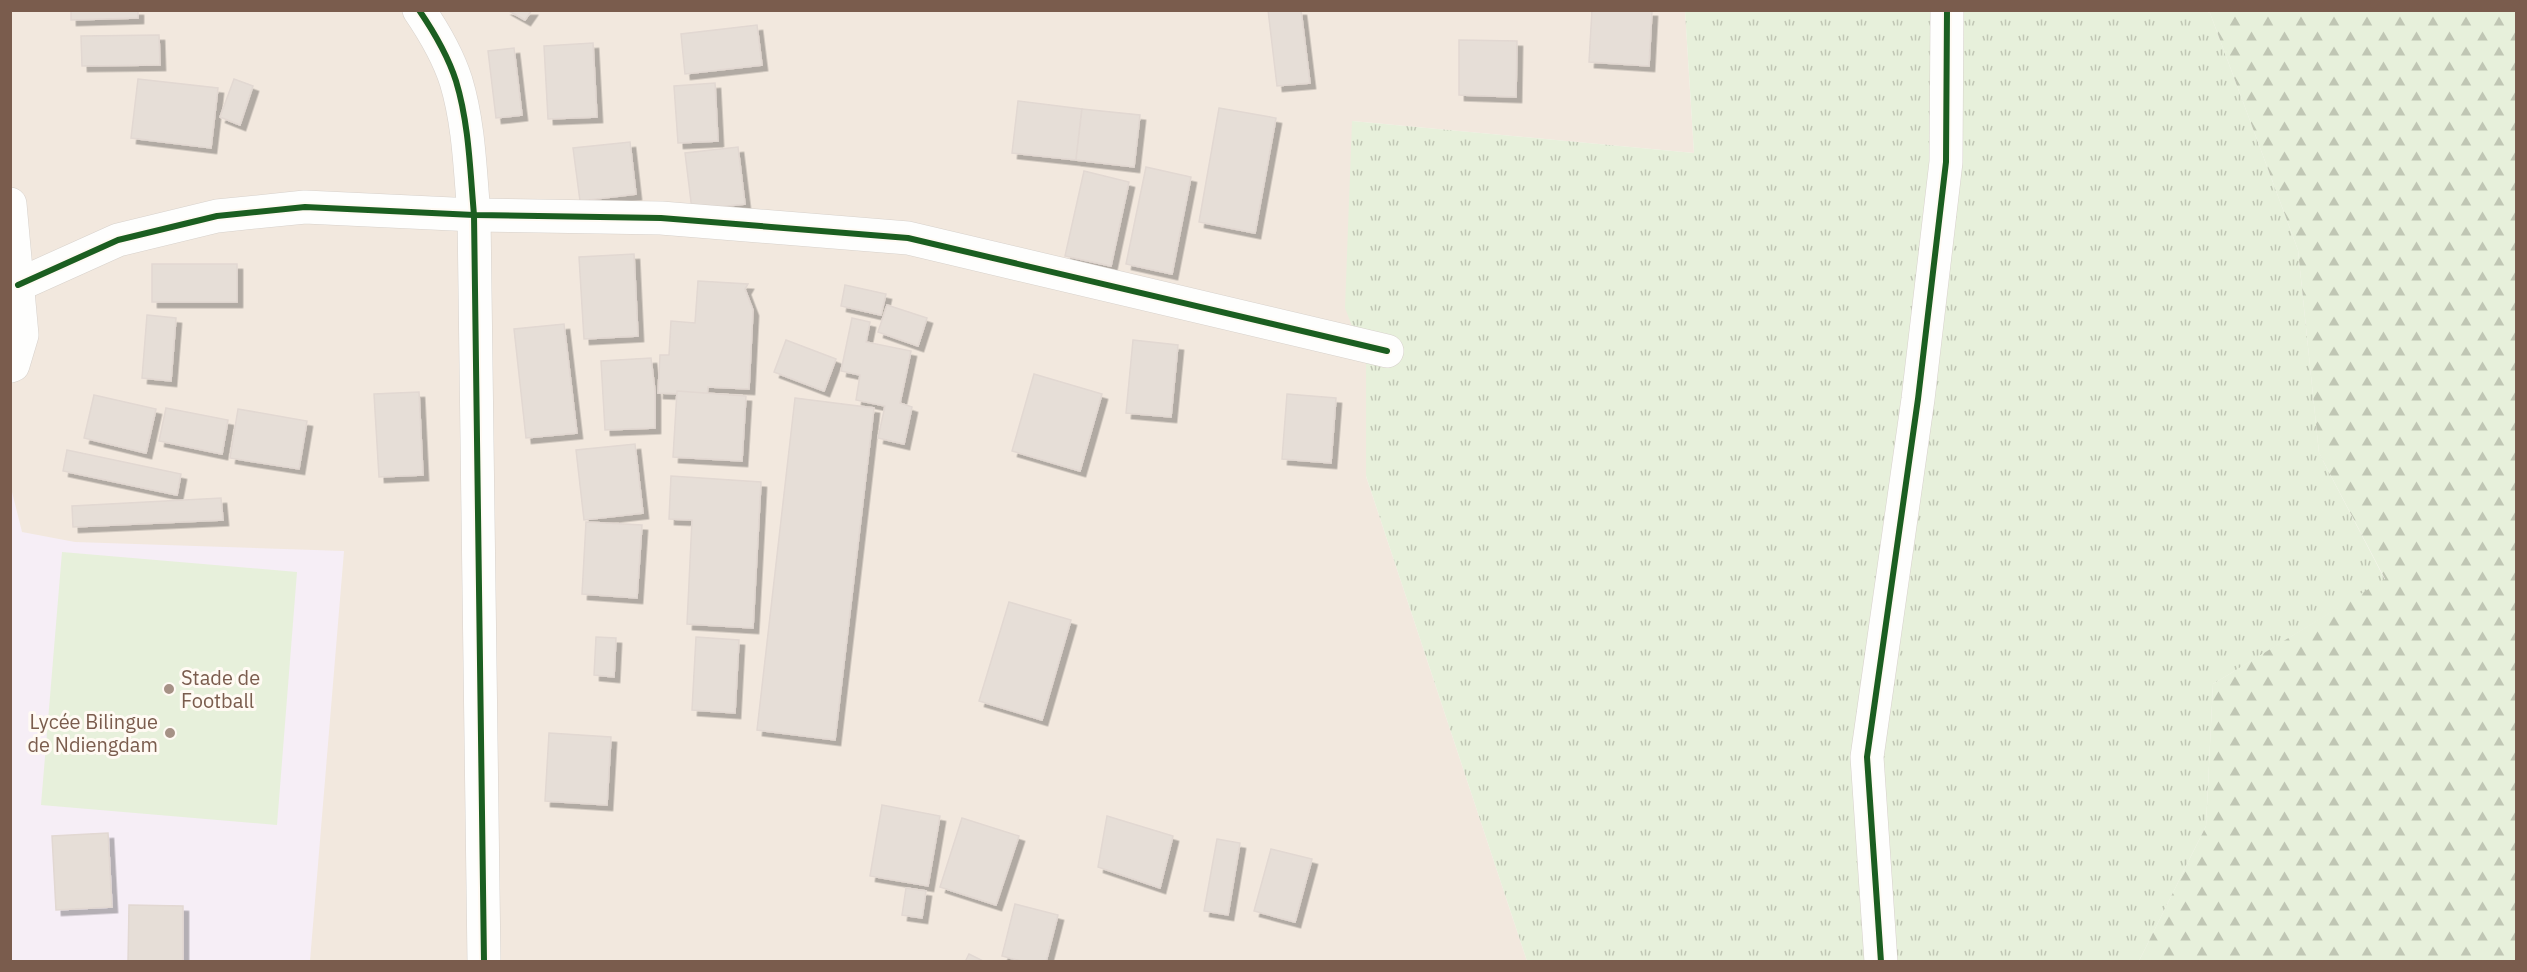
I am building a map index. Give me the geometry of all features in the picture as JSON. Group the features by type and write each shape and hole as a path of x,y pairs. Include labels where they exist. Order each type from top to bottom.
{"street":[{"path":"419,10 434,33 455,78 465,116 474,214 484,962"},
{"path":"1881,962 1867,757 1918,399 1946,162 1947,10"},
{"path":"10,204 22,335 12,365"},
{"path":"18,285 118,240 217,216 305,207 661,218 908,238 1387,351"}],"shaded area":[{"path":"10,11 1685,11 1694,153 1352,121 1366,362 1366,476 1527,961 11,961"},
{"name":"Lycée Bilingue de Ndiengdam","path":"10,484 22,532 75,542 344,551 310,961 11,961"}],"green space":[{"path":"1685,11 2206,11 2210,13 2298,250 2319,453 2385,580 2213,684 2206,826 2139,961 1527,961 1366,476 1366,362 1345,308 1352,121 1694,153"},
{"path":"2206,11 2516,11 2516,961 2139,961 2206,826 2213,684 2385,579 2319,453 2298,250 2210,13"},
{"name":"Stade de Football","path":"62,552 297,572 277,825 41,805"}],"building":[{"path":"71,10 138,10 138,18 71,20"},
{"path":"507,10 532,10 525,20"},
{"path":"1268,10 1301,10 1310,83 1277,86"},
{"path":"1592,10 1652,11 1649,66 1589,62"},
{"path":"757,25 762,65 685,74 681,34"},
{"path":"159,35 160,65 82,66 81,36"},
{"path":"1459,40 1517,41 1516,97 1459,95"},
{"path":"593,43 597,117 548,119 544,46"},
{"path":"514,48 522,115 496,118 488,51"},
{"path":"138,79 218,88 211,148 131,138"},
{"path":"234,79 253,86 240,125 220,117"},
{"path":"715,83 718,141 678,143 674,86"},
{"path":"1018,101 1082,109 1076,160 1012,153"},
{"path":"1219,108 1276,118 1255,233 1199,222"},
{"path":"1082,109 1140,115 1134,167 1076,160"},
{"path":"630,142 636,194 580,201 573,148"},
{"path":"738,147 745,204 692,210 685,153"},
{"path":"1146,167 1191,177 1172,274 1126,264"},
{"path":"1084,171 1129,182 1111,266 1065,256"},
{"path":"634,254 638,336 584,339 579,257"},
{"path":"152,264 237,264 237,302 152,302"},
{"path":"698,281 748,284 745,289 753,310 749,389 708,387 707,395 658,393 660,355 669,355 671,321 695,323"},
{"path":"845,285 886,294 881,315 841,306"},
{"path":"887,305 927,318 918,346 878,332"},
{"path":"147,315 176,318 171,381 142,378"},
{"path":"852,318 870,322 866,342 911,351 900,403 912,407 904,444 878,438 885,406 856,400 860,375 841,371"},
{"path":"564,324 577,433 526,438 514,329"},
{"path":"786,340 836,359 824,391 774,372"},
{"path":"1133,340 1178,345 1171,417 1126,413"},
{"path":"651,358 655,391 655,428 605,430 601,361"},
{"path":"1034,374 1102,394 1080,471 1012,451"},
{"path":"677,391 746,396 742,461 673,457"},
{"path":"419,392 423,475 379,477 374,394"},
{"path":"1287,394 1336,398 1331,463 1282,459"},
{"path":"94,395 156,409 146,453 84,438"},
{"path":"795,398 874,408 835,740 757,730"},
{"path":"166,408 228,420 222,454 159,441"},
{"path":"238,409 307,421 299,469 230,458"},
{"path":"635,444 643,513 584,520 576,450"},
{"path":"67,450 181,474 177,495 63,471"},
{"path":"671,476 761,482 753,628 687,624 692,520 669,519"},
{"path":"221,498 223,520 73,527 72,506"},
{"path":"586,522 642,525 637,598 582,594"},
{"path":"1009,602 1071,620 1042,720 979,701"},
{"path":"596,637 616,638 614,677 594,675"},
{"path":"696,637 739,640 735,713 692,710"},
{"path":"549,733 611,737 607,805 545,801"},
{"path":"882,805 940,816 928,886 870,876"},
{"path":"1107,816 1173,836 1160,888 1098,867"},
{"path":"962,818 1019,836 996,905 940,887"},
{"path":"108,833 112,907 56,910 52,836"},
{"path":"1217,839 1240,843 1228,915 1204,911"},
{"path":"1271,849 1312,859 1295,922 1254,911"},
{"path":"906,888 926,891 922,918 902,915"},
{"path":"1015,904 1058,915 1046,962 1025,962 1002,956"},
{"path":"129,905 183,906 183,962 128,962"},
{"path":"969,954 985,962 965,962"}],"cycle path":[{"path":"419,10 440,44 456,81 466,130 474,215 484,962"},
{"path":"1881,962 1867,757 1918,399 1946,162 1947,10"},
{"path":"18,285 118,240 217,216 305,207 474,215 661,218 908,238 1387,351"}],"place":[{"name":"Stade de Football","path":"169,689"},
{"name":"Lycée Bilingue de Ndiengdam","path":"170,733"}]}
